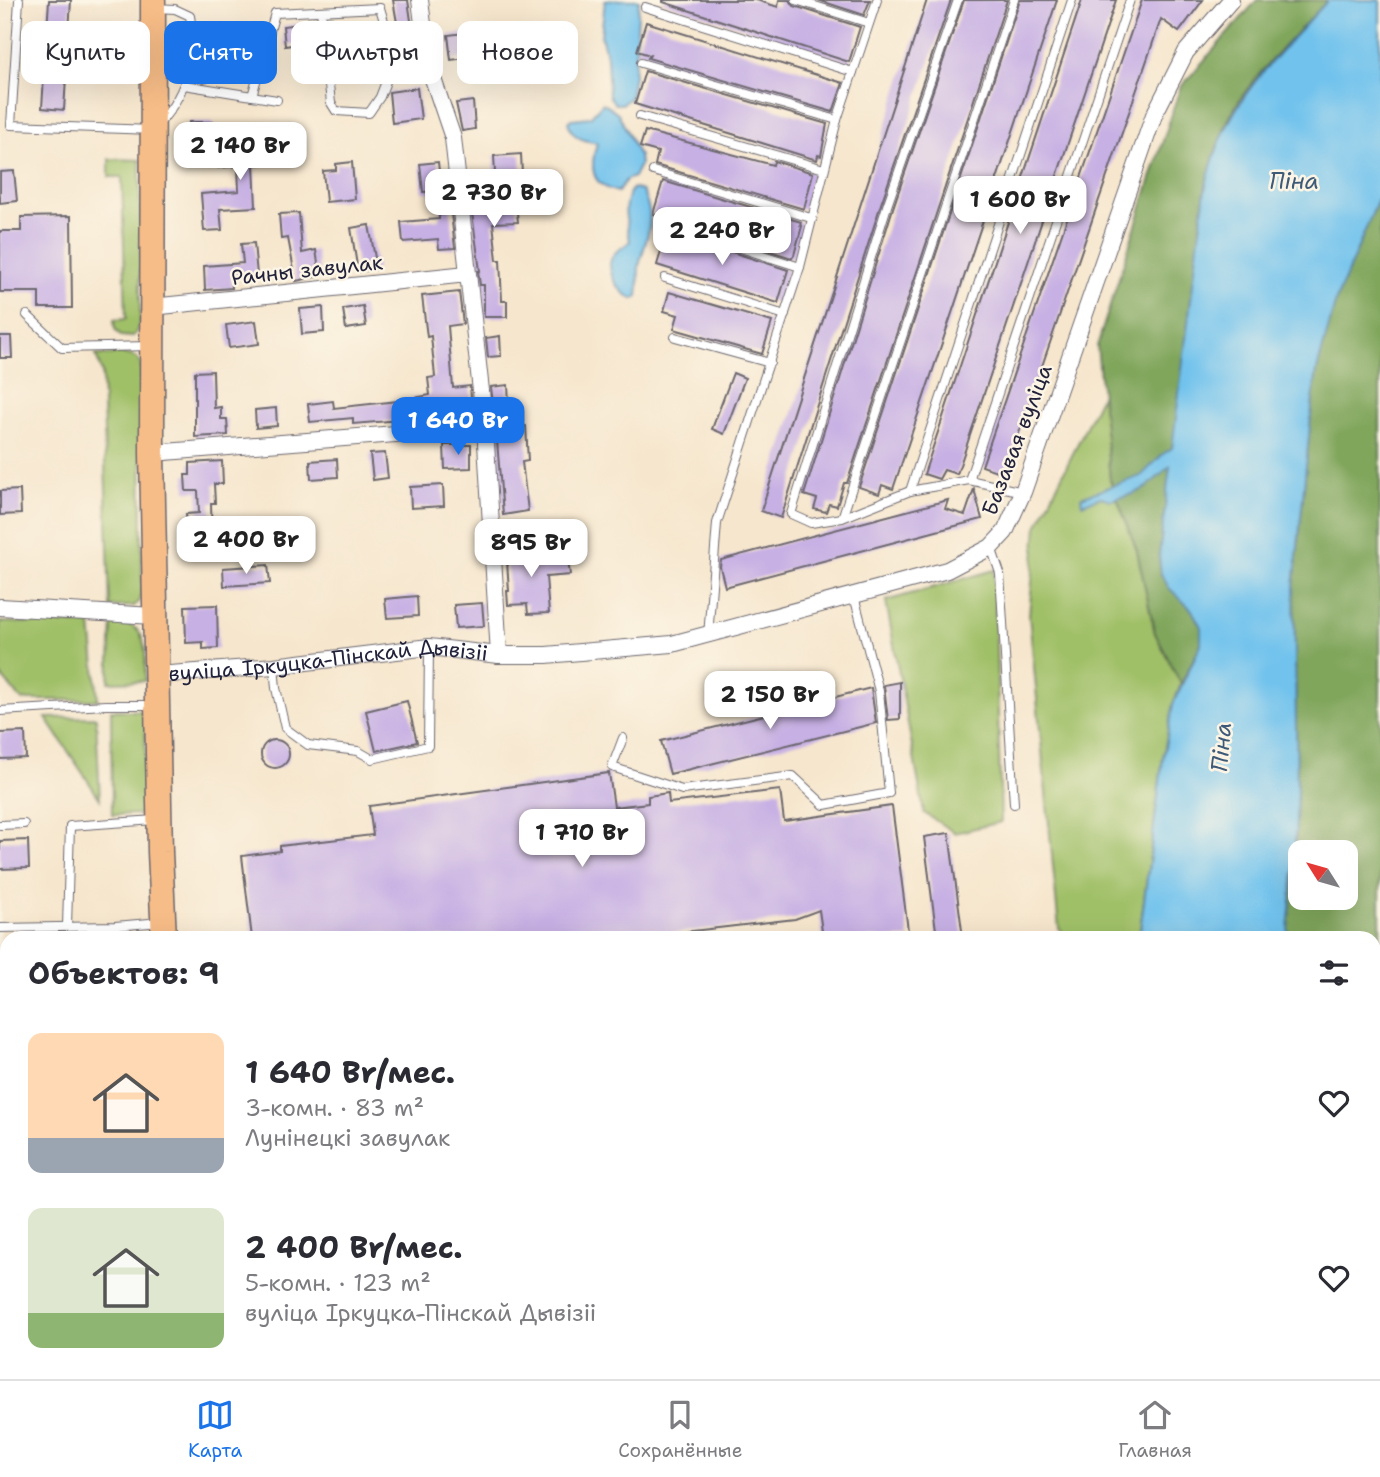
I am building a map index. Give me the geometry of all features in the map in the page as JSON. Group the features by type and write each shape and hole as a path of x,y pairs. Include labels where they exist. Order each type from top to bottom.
{"main road":[{"name":"вуліца Іркуцка-Пінскай Дывізіі","path":"153,4 152,453 159,820 164,930"}],"street":[{"path":"420,0 428,64 453,138 485,427 499,655"},
{"name":"Базавая вуліца","path":"499,655 545,655 672,644 947,570 991,547 1004,532 1023,492 1154,115 1186,52 1231,0"},
{"name":"Рачны завулак","path":"152,307 467,274"},
{"path":"152,453 485,427"},
{"path":"0,607 154,616"},
{"name":"вуліца Іркуцка-Пінскай Дывізіі","path":"157,675 274,666 429,648 499,655"}],"lane":[{"path":"19,0 11,125 153,130 170,113 184,85 191,63 192,28 190,16 153,4"},
{"path":"796,0 869,23"},
{"path":"708,636 717,523 800,267 837,120 877,0"},
{"path":"958,0 887,206 791,514 811,523 842,518 910,491 969,480 1023,492"},
{"path":"842,518 1014,0"},
{"path":"910,491 1072,0"},
{"path":"969,480 1130,0"},
{"path":"645,7 853,72"},
{"path":"252,96 275,13 380,8 395,58 380,96 369,113 335,111 331,103 321,11"},
{"path":"641,63 837,120"},
{"path":"184,85 277,100"},
{"path":"639,116 824,169"},
{"path":"653,171 811,218"},
{"path":"660,222 800,267"},
{"path":"665,278 785,315"},
{"path":"27,315 62,348 153,346"},
{"path":"675,337 769,363"},
{"path":"991,547 1000,573 1014,804"},
{"path":"623,738 612,766 682,790 793,776 824,805 889,793 879,691 854,596"},
{"path":"274,666 285,728 308,745 358,751 372,759 428,746 429,648"},
{"path":"0,711 157,705"},
{"path":"67,926 70,826 159,820"},
{"path":"0,825 24,824"},
{"path":"0,928 115,926 164,930"},
{"path":"33,1379 64,1379"},
{"path":"153,1379 171,1379"}],"green space":[{"path":"1257,0 1328,0 1271,60 1241,98 1219,142 1205,190 1159,556 1161,574 1192,610 1201,627 1201,644 1181,684 1155,633 1137,551 1110,479 1097,346 1180,88"},
{"path":"109,159 140,160 140,321 132,337 121,336 115,329 114,320 126,319 122,177 109,177"},
{"path":"1380,195 1380,931 1288,931 1290,910 1358,910 1358,840 1295,840 1294,587 1317,370 1336,300"},
{"path":"96,355 134,356 141,364 142,590 140,600 134,606 110,607 102,373"},
{"path":"1102,394 1110,479 1137,551 1155,633 1181,684 1173,704 1163,758 1140,931 1059,929 1029,615 1037,527"},
{"path":"994,570 1001,822 955,833 924,813 886,601"},
{"path":"0,622 91,624 98,700 22,700 0,675"},
{"path":"112,623 134,627 140,633 145,650 145,681 109,682"},
{"path":"111,710 139,711 145,715 146,808 142,814 112,815"},
{"path":"96,717 100,799 46,718"}],"water":[{"path":"605,0 639,0 634,75 630,98 622,104 615,104 609,96 607,58 601,36"},
{"name":"Піна","path":"1328,0 1380,0 1380,195 1336,300 1317,370 1294,587 1297,794 1295,840 1288,840 1288,931 1140,931 1163,758 1173,704 1201,644 1201,627 1192,610 1169,588 1161,574 1159,556 1170,466 1146,488 1133,494 1111,500 1101,497 1082,504 1081,497 1141,476 1172,448 1205,190 1224,132 1252,86"},
{"path":"603,103 618,113 639,156 640,165 634,177 626,180 618,192 602,185 594,175 593,161 597,143 578,137 572,132 568,122 590,117"},
{"path":"633,188 642,191 650,219 639,266 638,296 634,299 617,286 610,265 616,252 630,241 626,207"}],"building":[{"path":"49,0 71,0 70,21 48,21"},
{"path":"393,0 408,0 411,21 397,21"},
{"path":"663,0 756,0 778,7 779,0 790,0 794,6 860,27 849,62"},
{"path":"818,0 870,0 864,15"},
{"path":"927,0 951,0 881,204 781,518 761,511"},
{"path":"964,0 1007,0 847,483 844,483 837,506 829,504 826,512 814,509 817,499 804,495 893,208"},
{"path":"1020,0 1057,0 893,489 882,485 879,494 859,487"},
{"path":"1082,0 1116,0 957,474 944,470 939,479 924,474"},
{"path":"1142,0 1203,0 1179,32 1161,19 1005,474 982,466"},
{"path":"646,22 843,83 833,112 648,58 650,55 637,51"},
{"path":"291,25 291,45 285,46 283,26"},
{"path":"457,34 457,59 451,60 448,35"},
{"path":"645,71 827,124 821,156 818,155 817,160 635,104"},
{"path":"44,84 66,84 64,110 42,108"},
{"path":"417,88 421,119 392,123 389,92"},
{"path":"473,101 475,129 462,131 456,103"},
{"path":"189,122 213,122 213,153 190,154"},
{"path":"645,131 773,165 774,161 813,173 804,209 655,165 658,152 640,147"},
{"path":"294,146 296,161 254,165 256,207 220,209 222,230 204,231 201,194 239,191 238,166 218,168 217,153"},
{"path":"521,154 522,174 513,175 518,222 493,223 497,260 500,260 502,301 507,301 507,317 484,317 484,285 480,285 469,191 496,189 494,156"},
{"path":"352,162 355,199 326,202 323,171 336,170 336,164"},
{"path":"438,162 441,191 423,192 420,164"},
{"path":"14,171 17,201 0,203 0,172"},
{"path":"663,181 801,222 794,255 792,258 653,214"},
{"path":"449,197 455,248 439,249 438,239 403,242 401,222 439,219 439,198"},
{"path":"299,213 302,253 316,250 320,276 296,281 288,238 281,239 279,214"},
{"path":"71,216 72,308 39,308 39,292 0,292 0,231 21,231 21,217"},
{"path":"369,225 377,269 358,272 351,228"},
{"path":"667,231 788,270 778,303 657,265"},
{"path":"254,243 257,275 231,277 232,288 205,290 204,266 243,263 241,244"},
{"path":"459,292 463,324 448,326 453,388 470,386 472,409 462,410 461,406 423,410 424,416 353,424 353,418 310,422 308,404 333,401 334,408 430,395 428,378 435,377 431,336 427,337 422,296"},
{"path":"669,292 772,322 762,354 674,329 678,315 664,311"},
{"path":"363,306 366,326 346,329 343,309"},
{"path":"323,307 324,332 302,334 300,309"},
{"path":"256,321 259,344 229,348 226,325"},
{"path":"0,336 11,336 12,358 0,358"},
{"path":"500,336 501,356 488,357 486,338"},
{"path":"213,371 214,408 221,407 221,419 227,419 228,435 195,437 195,372"},
{"path":"733,373 745,378 724,434 712,429"},
{"path":"508,385 509,403 493,405 491,387"},
{"path":"276,408 277,426 256,428 255,410"},
{"path":"526,426 528,461 522,462 528,511 503,515 496,428"},
{"path":"444,445 471,445 471,468 445,469"},
{"path":"385,453 388,478 373,480 370,454"},
{"path":"337,459 338,477 311,479 310,461"},
{"path":"222,461 223,484 214,484 215,503 211,503 212,542 188,543 186,514 199,513 198,491 186,491 185,475 190,475 190,463"},
{"path":"443,485 444,506 411,508 410,487"},
{"path":"974,489 982,519 725,587 721,560 948,500 945,509 965,515"},
{"path":"20,490 21,514 0,515 0,491"},
{"path":"531,545 532,564 568,560 570,575 546,577 549,613 528,614 527,604 508,605 506,547"},
{"path":"268,565 270,583 224,586 223,568"},
{"path":"417,596 418,616 387,618 385,599"},
{"path":"482,603 484,626 456,628 454,605"},
{"path":"217,605 218,648 203,649 203,642 186,643 185,606"},
{"path":"900,682 900,719 888,720 884,685"},
{"path":"871,688 876,723 670,774 661,741"},
{"path":"407,701 417,742 376,751 366,711"},
{"path":"25,732 26,758 0,759 0,733"},
{"path":"275,740 285,744 289,754 285,764 275,768 265,764 261,754 265,744"},
{"path":"609,773 614,807 648,803 648,796 668,793 669,803 780,790 784,821 892,806 908,931 822,931 819,910 795,919 692,931 251,931 242,856 280,851 280,846 373,835 369,806"},
{"path":"949,833 962,931 936,931 924,837"},
{"path":"28,840 29,868 0,869 0,841"}]}
